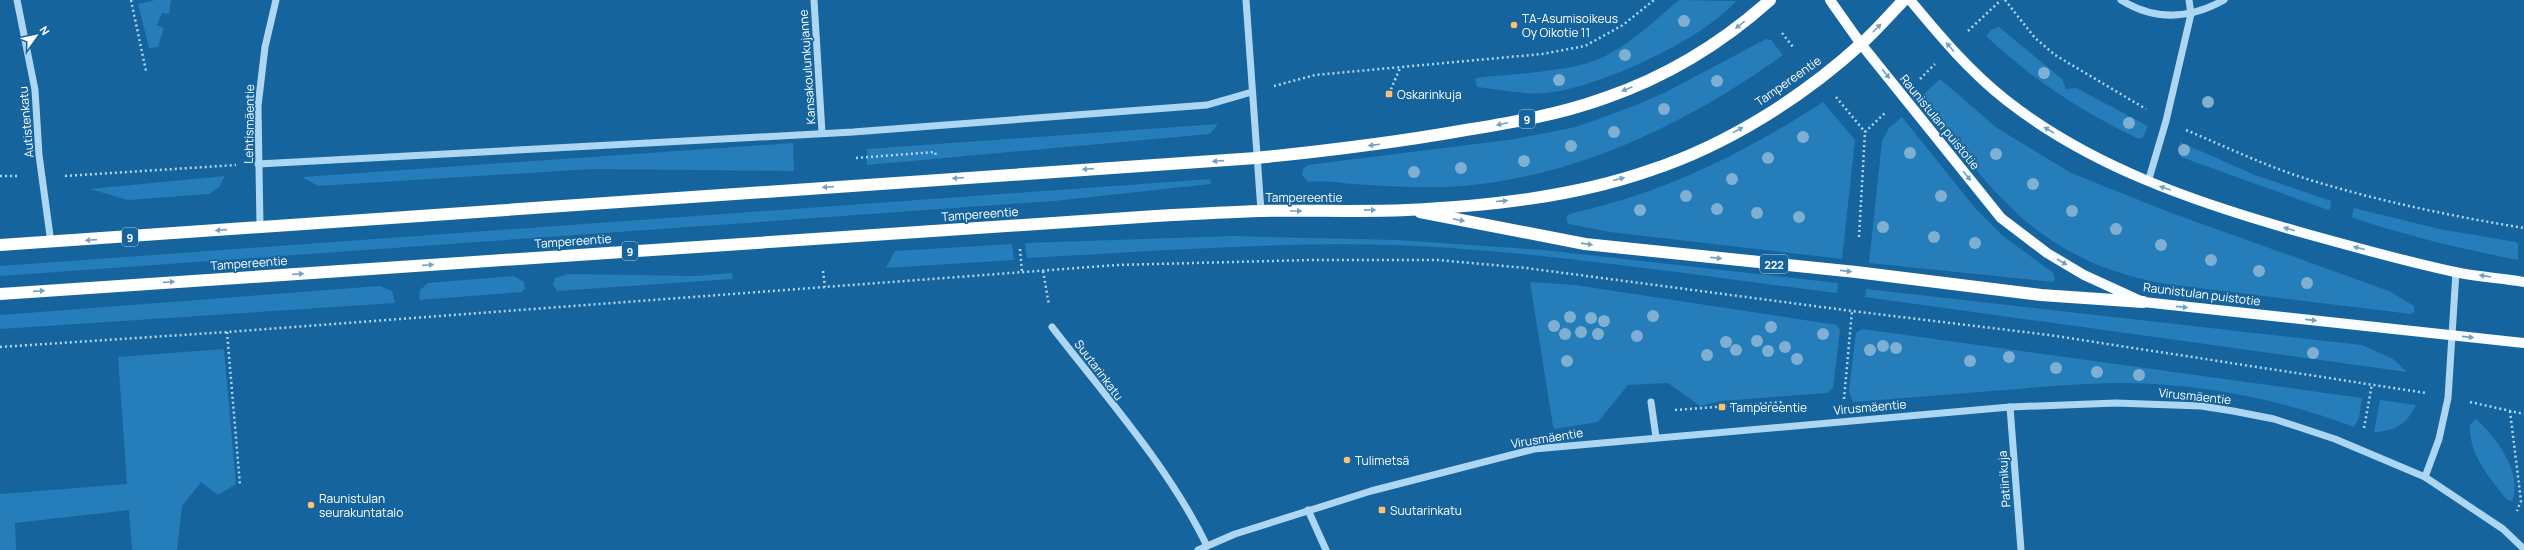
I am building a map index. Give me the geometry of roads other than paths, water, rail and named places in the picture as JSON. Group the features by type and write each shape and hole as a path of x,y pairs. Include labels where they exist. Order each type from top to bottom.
{"highway":[{"name":"9","path":"0,245 51,243 260,227 1256,158 1376,145 1481,128 1557,113 1605,98 1665,72 1697,55 1729,34 1770,0"},
{"name":"Tampereentie","path":"0,294 1156,216 1261,211 1407,210 1517,199 1581,190 1651,170 1707,147 1759,118 1803,90 1861,44 1904,0"},
{"name":"222","path":"1407,210 1585,244 1848,271 2041,295 2143,302"}],"main road":[{"name":"Raunistulan puistotie","path":"1830,0 1861,44 2001,218 2041,249 2065,264 2143,302 2524,343"},
{"path":"1910,0 1965,64 2006,100 2048,129 2148,182 2251,218 2456,272 2524,282"}],"street":[{"name":"Autistenkatu","path":"17,0 34,83 51,243"},
{"name":"Lehtismäentie","path":"260,227 258,106 265,47 276,0"},
{"name":"Kansakoulunkujanne","path":"814,0 822,133"},
{"path":"1246,0 1256,158 1261,211"},
{"path":"2121,0 2135,8 2163,16 2191,14 2208,9 2224,0"},
{"path":"2148,182 2166,121 2191,14 2190,0"},
{"path":"258,164 822,133 1207,105 1252,92"},
{"path":"2425,476 2439,439 2448,398 2456,272"},
{"name":"Suutarinkatu","path":"1052,327 1163,471 1193,516 1207,546"},
{"path":"1651,402 1656,436"},
{"name":"Virusmäentie","path":"1198,550 1308,510 1413,479 1534,449 1656,436 2010,407 2164,403 2233,411 2274,419 2335,439 2425,476 2503,529 2524,549"},
{"name":"Patiinikuja","path":"2010,407 2021,550"},
{"path":"1308,510 1326,550"}],"place":[{"name":"TA-Asumisoikeus Oy Oikotie 11","path":"1514,25"},
{"name":"Oskarinkuja","path":"1389,94"},
{"name":"Tampereentie","path":"1722,407"},
{"name":"Tulimetsä","path":"1347,460"},
{"name":"Raunistulan seurakuntatalo","path":"311,505"},
{"name":"Suutarinkatu","path":"1382,510"}]}
